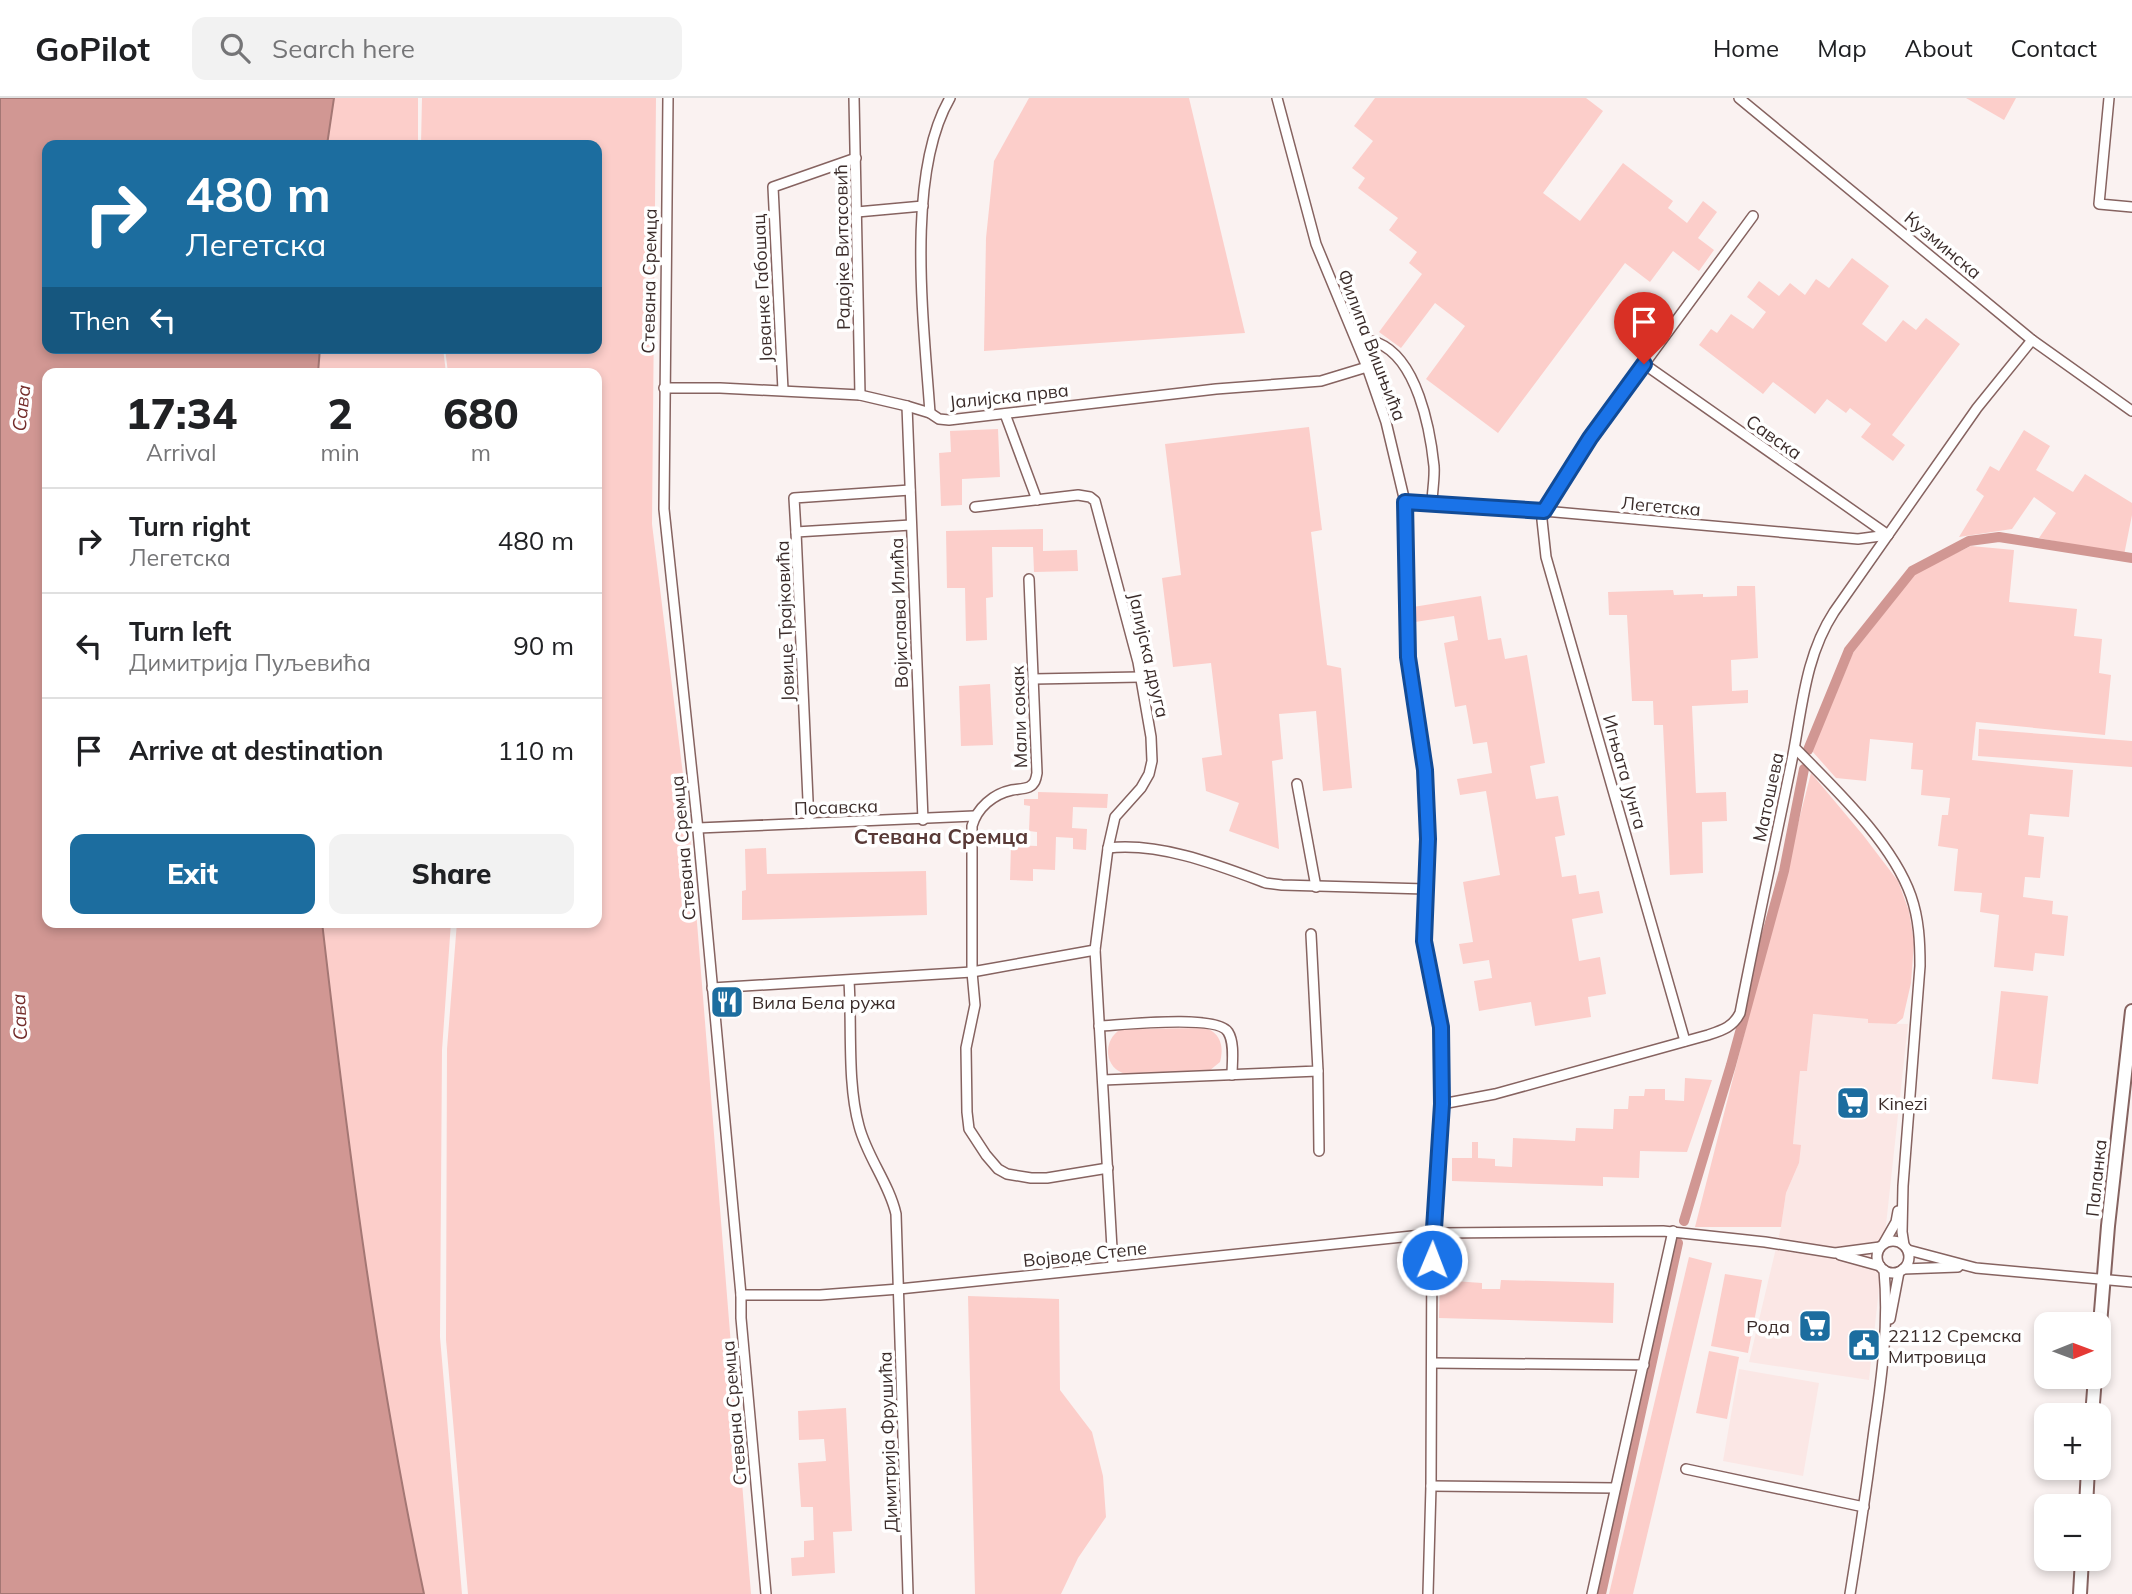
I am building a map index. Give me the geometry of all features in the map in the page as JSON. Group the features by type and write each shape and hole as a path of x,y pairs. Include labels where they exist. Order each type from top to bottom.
{"main road":[{"name":"Паланка","path":"2101,1312 2132,1011"},
{"path":"2080,1594 2081,1571"}],"street":[{"name":"Стевана Сремца","path":"668,98 664,509 698,828 766,1594"},
{"name":"Радојке Витасовић","path":"854,98 860,395"},
{"name":"Јалијска прва","path":"950,98 939,121 926,170 923,206 922,304 930,413 939,419 1005,414 1216,389 1321,381 1367,367"},
{"name":"Филипа Вишњића","path":"1277,98 1316,244 1356,338 1386,422 1405,502 1408,657 1425,770 1428,839 1424,941 1441,1027 1442,1104 1432,1234"},
{"name":"Кузминска","path":"1739,98 2032,340 2132,411"},
{"path":"2109,98 2099,204 2132,207"},
{"name":"Јованке Габошац","path":"783,390 772,187 856,158"},
{"path":"857,212 923,206"},
{"path":"1544,511 1590,438 1753,216"},
{"path":"1356,338 1378,343 1388,349 1397,356 1413,378 1426,421 1434,467 1432,504"},
{"name":"Матошева","path":"1442,1104 1495,1094 1685,1041 1728,1028 1736,1021 1740,1013 1794,748 1802,696 1821,634 1976,408 2032,340"},
{"name":"Савска","path":"1644,364 1888,535"},
{"path":"664,388 783,390 860,395 930,413"},
{"name":"Војислава Илића","path":"907,406 923,820"},
{"path":"1005,414 1037,500"},
{"path":"796,532 794,498 910,490"},
{"name":"Јалијска друга","path":"975,507 1078,495 1095,501 1140,677 1151,737 1152,761 1149,774 1141,788 1115,817 1108,848 1096,950 1112,1266"},
{"name":"Легетска","path":"1405,502 1544,511 1858,539 1888,535"},
{"name":"Игњата Јунга","path":"1544,511 1542,520 1546,557 1685,1041"},
{"name":"Јовице Трајковића","path":"809,823 796,532 911,525"},
{"name":"Мали сокак","path":"974,816 989,800 1011,790 1029,787 1035,782 1037,773 1029,579"},
{"path":"1033,679 1140,677"},
{"path":"1794,748 1836,790 1896,864 1911,896 1920,931 1920,966 1903,1185 1902,1232 1908,1262 1901,1271 1886,1331 1850,1594"},
{"path":"1297,784 1316,887"},
{"path":"974,816 970,836 975,1005 966,1048 969,1129 977,1145 998,1169 1023,1177 1047,1178 1108,1168"},
{"name":"Посавска","path":"698,828 974,816"},
{"path":"1108,848 1156,848 1266,883 1316,887 1426,889"},
{"path":"1311,934 1319,1151"},
{"path":"712,988 972,972 1096,950"},
{"name":"Димитрија Фрушића","path":"849,981 855,1109 860,1130 891,1195 896,1214 908,1594"},
{"path":"1099,1026 1182,1022 1217,1024 1230,1034 1232,1075"},
{"path":"1103,1080 1318,1070"},
{"path":"1886,1331 1882,1268 1877,1256 1896,1222 1903,1185"},
{"path":"1592,1594 1673,1231"},
{"name":"Војводе Степе","path":"741,1295 899,1289 1432,1234 1673,1231 1835,1253 1882,1268"},
{"path":"1428,1594 1432,1234"},
{"path":"1882,1245 1895,1241 1965,1266"},
{"name":"Војводе Степе","path":"1835,1253 1882,1245"},
{"path":"1882,1268 1891,1273 1965,1266 2132,1282"},
{"path":"1432,1363 1643,1366"},
{"path":"1686,1469 1864,1507"},
{"path":"1431,1486 1615,1488"}],"shaded area":[{"path":"334,98 418,98 418,140 328,140"},
{"path":"422,98 656,98 652,524 689,823 751,1594 468,1594 446,1340 447,1049 457,928 602,928 602,368 447,368 446,354 602,354 602,140 421,140"},
{"path":"1029,98 1189,98 1245,333 984,351 986,238 994,161"},
{"path":"1375,98 1586,98 1603,111 1543,193 1580,221 1623,163 1673,201 1668,208 1687,223 1703,201 1717,212 1698,238 1714,250 1699,271 1673,251 1650,282 1625,263 1498,433 1426,379 1465,326 1435,303 1401,348 1379,332 1422,274 1409,263 1417,252 1389,230 1398,218 1358,188 1365,178 1352,168 1373,141 1354,126"},
{"path":"1966,98 2016,98 2004,120"},
{"path":"1852,258 1889,286 1862,324 1886,342 1903,320 1916,330 1926,318 1960,344 1892,435 1905,445 1893,461 1861,437 1871,424 1850,408 1846,413 1827,399 1815,414 1773,382 1763,394 1699,345 1711,329 1717,333 1731,314 1753,329 1766,312 1747,297 1759,281 1779,296 1790,283 1805,295 1816,279 1829,288"},
{"path":"320,354 444,354 445,368 319,368"},
{"path":"1309,427 1322,530 1311,532 1327,665 1341,668 1352,788 1323,791 1316,711 1279,714 1283,759 1272,761 1279,849 1229,831 1239,803 1206,791 1202,758 1222,755 1211,663 1173,667 1162,578 1181,575 1165,444"},
{"path":"998,429 1000,477 962,479 962,505 941,506 939,453 951,452 950,431"},
{"path":"2024,430 2050,446 2036,470 2073,492 2085,474 2132,503 2124,555 2039,538 2056,513 2034,497 2012,529 1959,537 1984,496 1976,490 1990,466 1999,471"},
{"path":"1043,529 1043,551 1077,550 1078,571 1034,572 1033,547 992,547 993,597 986,598 987,640 966,641 965,588 947,588 946,531"},
{"path":"1971,546 2014,550 2009,602 2077,609 2074,636 2102,639 2099,673 2111,675 2105,735 1976,722 1972,760 2073,770 2069,817 2030,814 2028,835 2044,837 2040,878 2025,877 2023,897 2053,901 2052,914 2068,916 2064,956 2035,953 2033,971 1994,967 1999,915 1980,912 1982,893 1954,891 1958,849 1938,846 1942,815 1948,815 1950,798 1921,795 1923,770 1911,769 1913,743 1870,739 1866,781 1836,778 1812,751 1853,653 1916,572"},
{"path":"1737,586 1755,586 1758,658 1731,660 1732,691 1748,690 1748,703 1692,706 1696,793 1726,792 1727,821 1702,822 1703,873 1670,875 1663,725 1654,725 1653,701 1632,701 1627,615 1609,615 1608,592 1673,590 1674,595 1737,596"},
{"path":"1481,596 1488,640 1501,638 1505,659 1527,655 1545,763 1530,766 1536,799 1558,796 1565,835 1555,837 1562,877 1576,875 1579,894 1599,891 1603,913 1572,919 1579,961 1600,957 1606,994 1588,997 1591,1017 1535,1026 1531,1002 1479,1011 1474,981 1492,978 1489,960 1463,964 1459,944 1473,942 1463,882 1500,875 1486,791 1460,795 1457,779 1492,773 1487,742 1473,744 1466,705 1455,707 1444,643 1458,640 1454,616 1415,622 1413,607"},
{"path":"990,684 993,745 961,746 959,686"},
{"path":"1979,729 2132,741 2132,767 1978,756"},
{"path":"1811,773 1898,881 1909,911 1914,942 1911,983 1903,1018 1896,1024 1868,1023 1868,1019 1813,1014 1807,1071 1800,1071 1793,1144 1801,1145 1799,1163 1786,1193 1781,1227 1695,1227"},
{"path":"1038,792 1108,794 1107,808 1073,807 1072,828 1087,829 1086,850 1073,849 1073,838 1056,837 1055,870 1033,869 1033,881 1010,880 1011,845 1037,846 1037,832 1029,831 1030,806 1024,805 1024,799 1038,799"},
{"path":"766,848 767,874 926,871 927,915 742,920 742,891 746,890 745,849"},
{"path":"323,928 451,928 442,1050 440,1337 462,1594 424,1594 378,1343 342,1091"},
{"path":"2001,991 2048,996 2038,1084 1992,1079"},
{"path":"1812,1014 1869,1019 1869,1023 1908,1024 1869,1380 1749,1362 1781,1227 1786,1193 1799,1163 1793,1144 1800,1070 1807,1071"},
{"path":"1206,1028 1218,1037 1222,1051 1220,1062 1209,1071 1126,1074 1113,1066 1108,1054 1111,1040 1121,1029"},
{"path":"1685,1078 1712,1080 1687,1152 1640,1151 1639,1178 1603,1177 1603,1186 1452,1181 1452,1158 1472,1158 1472,1142 1478,1142 1478,1158 1495,1159 1495,1166 1512,1167 1513,1138 1575,1141 1576,1128 1613,1129 1614,1109 1628,1109 1629,1096 1644,1096 1645,1089 1665,1089 1665,1100 1684,1101"},
{"path":"1689,1257 1712,1263 1633,1594 1609,1594"},
{"path":"1725,1274 1762,1280 1748,1353 1711,1346"},
{"path":"1440,1280 1482,1283 1482,1289 1500,1289 1501,1280 1614,1283 1613,1323 1439,1318"},
{"path":"968,1296 1059,1299 1060,1390 1092,1432 1103,1476 1106,1517 1078,1558 1061,1594 975,1594"},
{"path":"1709,1351 1739,1357 1727,1419 1696,1413"},
{"path":"1739,1369 1819,1383 1803,1476 1723,1461"},
{"path":"846,1408 852,1531 833,1532 835,1573 792,1576 791,1558 804,1557 804,1541 814,1540 813,1507 801,1507 798,1463 826,1461 824,1439 799,1440 798,1411"}],"water":[{"name":"Сава","path":"0,98 334,98 328,140 42,140 42,354 320,354 318,368 42,368 42,928 323,928 365,1259 392,1427 424,1594 0,1594"}],"waterway":[{"path":"1808,750 1849,650 1912,571 1969,541 1999,537 2132,558"},
{"path":"1684,1221 1731,1065 1784,871 1804,769"},
{"path":"1601,1594 1678,1243"}],"place":[{"name":"Вила Бела ружа","path":"727,1002"},
{"name":"Kinezi","path":"1853,1103"},
{"name":"Рода","path":"1815,1326"},
{"name":"22112 Сремска Митровица","path":"1864,1345"}],"district":[{"name":"Стевана Сремца","path":"941,836"}],"route":[{"path":"1432,1260 1442,1104 1441,1027 1424,941 1428,839 1425,770 1407,643 1405,502 1544,511 1590,438 1644,364"}]}
